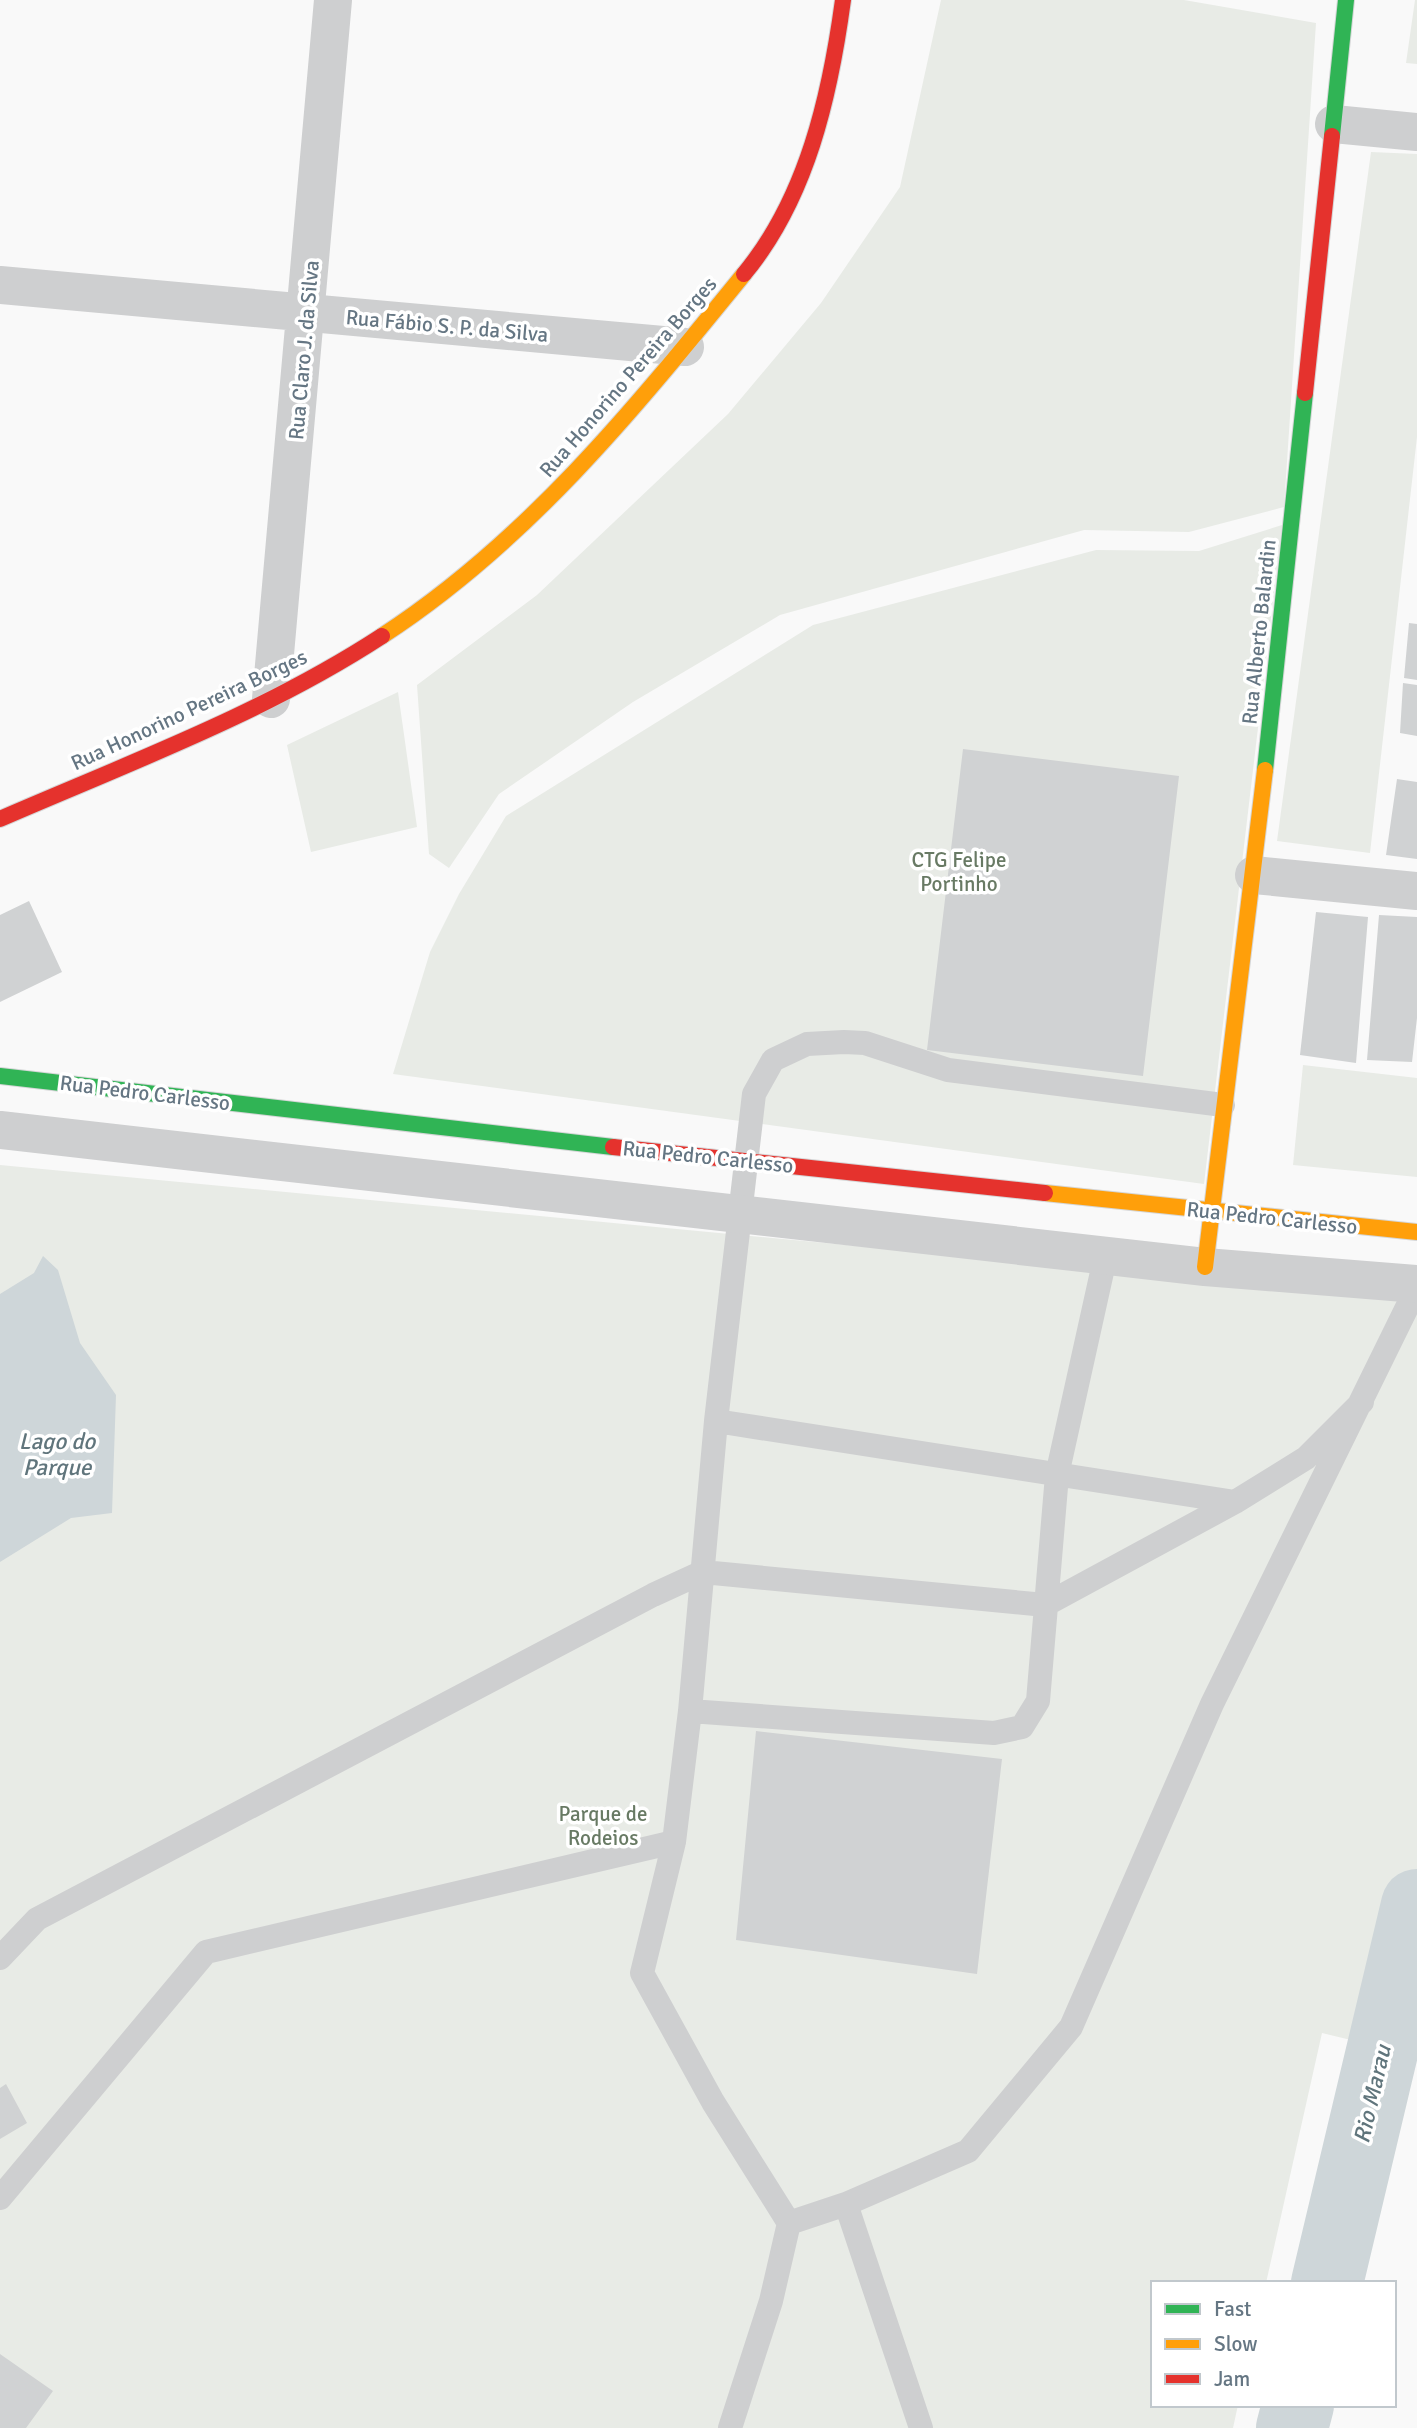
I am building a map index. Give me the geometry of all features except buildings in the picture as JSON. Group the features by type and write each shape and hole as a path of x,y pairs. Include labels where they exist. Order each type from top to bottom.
{"street":[{"name":"Rua Claro J. da Silva","path":"271,699 333,0"},
{"name":"Rua Honorino Pereira Borges","path":"0,820 271,699 365,647 443,596 572,479 685,347 771,237 809,153 837,51 843,0"},
{"name":"Rua Alberto Balardin","path":"1205,1267 1223,1105 1254,875 1346,0"},
{"path":"1334,124 1417,132"},
{"name":"Rua Fábio S. P. da Silva","path":"0,285 685,347"},
{"path":"1254,875 1417,891"},
{"path":"14,1078 11,1131 1205,1267 1417,1286"},
{"name":"Rua Pedro Carlesso","path":"14,1078 747,1162 1417,1232"}],"lane":[{"path":"730,2428 771,2301 789,2223 713,2102 642,1973 674,1842 690,1711 716,1421 754,1094 773,1060 807,1044 865,1043 948,1070 1223,1105"},
{"path":"690,1711 995,1732 1022,1727 1038,1701 1057,1475 1105,1254"},
{"path":"789,2223 846,2204 968,2151 1071,2027 1212,1704 1417,1286"},
{"path":"0,1958 37,1919 653,1595 703,1572 1045,1605 1235,1502 1306,1458 1362,1402"},
{"path":"716,1421 1235,1502"},
{"path":"0,2198 206,1952 674,1842"},
{"path":"846,2204 920,2428"}],"green space":[{"path":"941,0 1184,0 1316,23 1284,507 1189,532 1084,530 780,615 633,702 499,794 449,868 429,854 417,685 537,595 728,414 821,303 900,187"},
{"path":"1417,0 1417,64 1406,63"},
{"path":"1371,152 1417,154 1417,437 1370,853 1277,841"},
{"name":"CTG Felipe Portinho","path":"1282,525 1204,1184 393,1074 430,952 459,894 506,816 813,625 1096,550 1199,551"},
{"path":"398,692 417,827 311,852 287,745"},
{"path":"1303,1065 1417,1078 1417,1177 1293,1165"},
{"name":"Parque de Rodeios","path":"0,1165 1417,1299 1417,2056 1322,2033 1266,2281 1151,2281 1151,2407 1238,2407 1233,2428 0,2428"}],"water":[{"name":"Lago do Parque","path":"43,1256 58,1270 80,1343 116,1395 112,1513 71,1518 0,1562 0,1294 34,1273"}],"waterway":[{"name":"Rio Marau","path":"1327,2281 1417,1905"},
{"name":"Rio Marau","path":"1292,2428 1297,2407"}],"traffic: fast":[{"path":"1332,136 1346,0"},
{"path":"1265,770 1305,393"},
{"path":"0,1076 613,1147"}],"traffic: slow":[{"path":"382,636 435,599 532,515 620,422 744,274"},
{"path":"1205,1267 1265,770"},
{"path":"1045,1193 1417,1232"}],"traffic: jam":[{"path":"744,274 766,244 800,179 823,109 843,0"},
{"path":"1305,393 1332,136"},
{"path":"0,819 243,713 337,664 382,636"},
{"path":"613,1147 1045,1193"}]}
